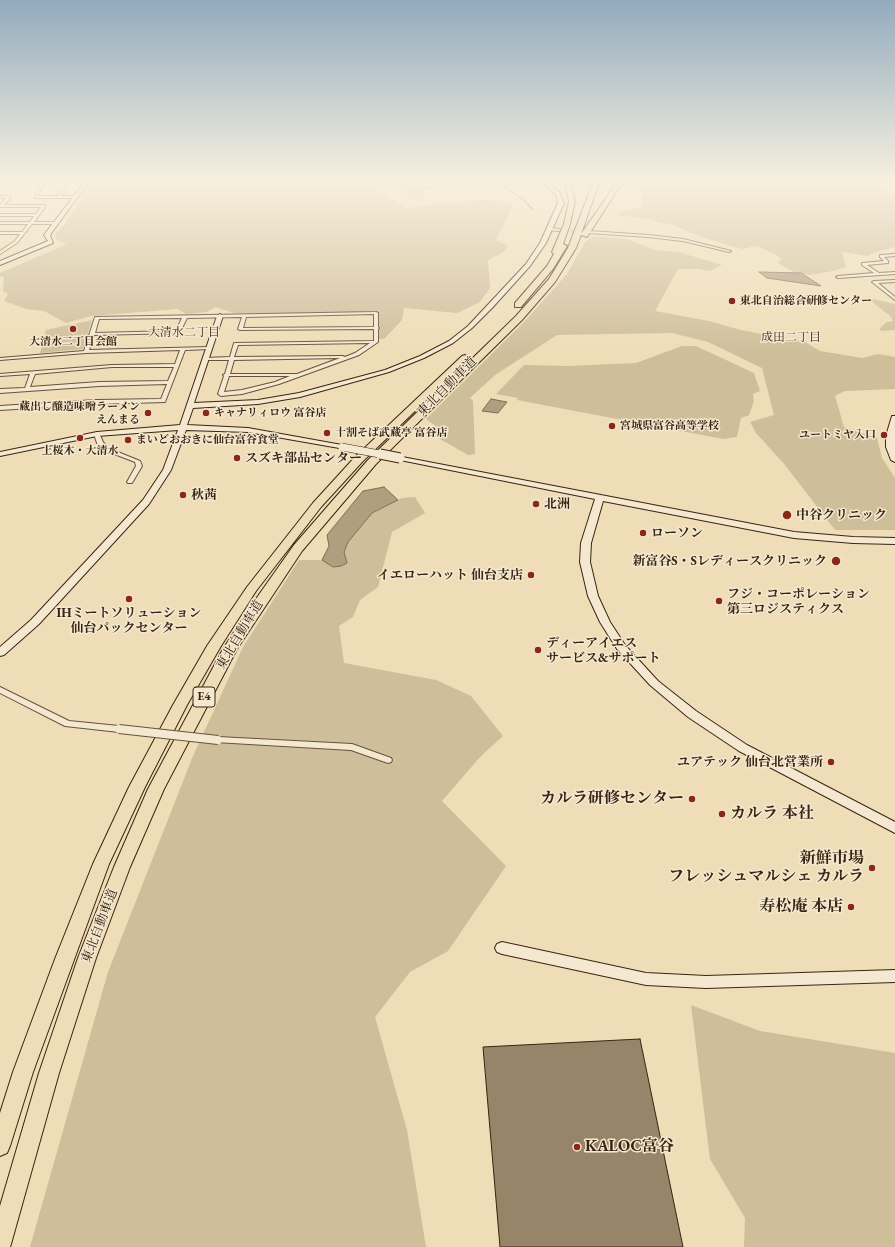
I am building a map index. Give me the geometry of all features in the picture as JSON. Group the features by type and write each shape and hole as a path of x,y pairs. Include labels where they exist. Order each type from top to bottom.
{"highway":[{"path":"550,267 561,238"},
{"name":"東北自動車道","path":"0,1146 44,1016 101,864 144,773 180,705 214,646 276,556 317,505 375,442 509,316 550,267 566,238"},
{"name":"東北自動車道","path":"0,1244 49,1073 87,958 122,867 156,789 230,649 264,596 298,548 372,462 527,308 552,280 572,248 576,238"},
{"path":"572,248 582,238"}],"street":[{"path":"0,253 16,242 19,238"},
{"path":"0,263 51,242 49,238"},
{"path":"189,406 252,403 300,395 388,371 439,350 470,327 491,306 528,265 544,238"},
{"path":"667,238 683,240 728,251"},
{"path":"878,274 864,264 887,262 881,256 895,255"},
{"path":"838,277 895,273"},
{"path":"895,281 874,282 895,299"},
{"path":"86,352 97,318 376,313 376,342"},
{"path":"0,653 26,631 146,502 167,470 220,316"},
{"path":"244,316 240,329 377,328"},
{"path":"92,334 178,332 185,317"},
{"path":"376,342 348,357 303,375 262,388 221,394 230,359 236,344 376,342"},
{"path":"0,359 86,352 208,348"},
{"path":"0,408 96,402 163,401 183,349"},
{"path":"205,359 348,357"},
{"path":"0,374 112,366 176,365"},
{"path":"27,388 33,372"},
{"path":"225,376 303,375"},
{"path":"0,391 99,384 170,382"},
{"path":"895,418 890,436 890,447 895,460"},
{"path":"0,454 97,434 146,428 182,427 248,430 342,446 794,535 854,540 895,541"},
{"path":"97,434 100,443 106,449 137,461 139,466 130,482"},
{"path":"600,498 586,543 585,562 593,596 604,622 621,647 660,687 692,714 743,748 895,828"},
{"path":"0,690 68,724 218,740 352,747 388,760"},
{"path":"502,948 646,979 680,982 895,976"}],"shaded area":[{"path":"56,238 497,238 496,240 508,246 504,252 488,260 490,288 480,302 457,313 404,308 402,320 384,339 378,339 379,313 234,313 215,307 207,312 186,314 178,309 91,316 66,323 44,311 26,309 4,301 8,294 3,291 4,277 0,276 0,273 67,244 58,241"},
{"path":"590,238 627,239 655,250 679,252 722,265 710,271 699,269 678,269 655,311 709,321 741,330 805,342 820,351 862,358 878,354 895,357 895,389 845,391 835,396 844,427 877,438 882,458 895,478 895,530 835,530 785,465 756,433 750,422 774,415 762,368 708,342 672,333 557,335 495,375 470,398 473,401 475,454 468,455 433,435 437,427 426,419 524,322 567,274 585,242"},
{"path":"705,238 895,238 895,247 876,252 868,256 842,252 846,267 809,275 794,272 778,263 781,259 775,254 756,246 742,249"},
{"path":"759,272 801,273 821,286 767,278"},
{"path":"873,299 895,304 895,330 882,331 879,329 887,322 893,321 890,316 870,300"},
{"path":"92,320 83,349 40,353 46,330"},
{"path":"682,346 696,346 754,373 760,391 753,394 754,401 749,415 741,418 737,437 723,439 517,400 518,398 496,394 524,365 568,366 636,363"},
{"path":"491,399 507,402 498,413 482,411"},
{"path":"384,487 398,500 372,513 348,542 344,552 347,563 341,566 333,567 322,560 329,546 327,535 363,491"},
{"path":"415,497 425,513 392,532 378,587 360,600 353,617 339,626 344,663 436,680 471,696 503,736 481,756 442,801 506,866 448,951 410,972 375,1017 407,1130 426,1247 30,1247 108,972 193,756 243,647 299,560 322,560 333,567 341,566 347,563 344,552 348,542 371,514 402,498"},
{"path":"691,1005 760,1031 895,1053 895,1247 744,1247 745,1218 710,1159"}],"building":[{"name":"KALOC富谷","path":"640,1039 683,1247 500,1247 483,1047"}],"place":[{"name":"東北自治総合研修センター","path":"732,301"},
{"name":"大清水二丁目会館","path":"73,329"},
{"name":"蔵出し醸造味噌ラーメン えんまる","path":"148,413"},
{"name":"キャナリィロウ 富谷店","path":"206,413"},
{"name":"宮城県富谷高等学校","path":"612,426"},
{"name":"十割そば武蔵亭 富谷店","path":"327,433"},
{"name":"ユートミヤ入口","path":"884,435"},
{"name":"上桜木・大清水","path":"80,438"},
{"name":"まいどおおきに仙台富谷食堂","path":"128,440"},
{"name":"スズキ部品センター","path":"237,458"},
{"name":"秋茜","path":"183,495"},
{"name":"北洲","path":"536,504"},
{"name":"中谷クリニック","path":"787,515"},
{"name":"ローソン","path":"643,533"},
{"name":"新富谷S・Sレディースクリニック","path":"836,561"},
{"name":"イエローハット 仙台支店","path":"531,575"},
{"name":"IHミートソリューション 仙台パックセンター","path":"129,599"},
{"name":"フジ・コーポレーション 第三ロジスティクス","path":"719,601"},
{"name":"ディーアイエス サービス&サポート","path":"538,650"},
{"name":"ユアテック 仙台北営業所","path":"831,762"},
{"name":"カルラ研修センター","path":"692,799"},
{"name":"カルラ 本社","path":"722,814"},
{"name":"新鮮市場 フレッシュマルシェ カルラ","path":"872,868"},
{"name":"寿松庵 本店","path":"851,907"},
{"name":"KALOC富谷","path":"577,1147"}],"district":[{"name":"大清水二丁目","path":"184,333"},
{"name":"成田二丁目","path":"791,338"}]}
